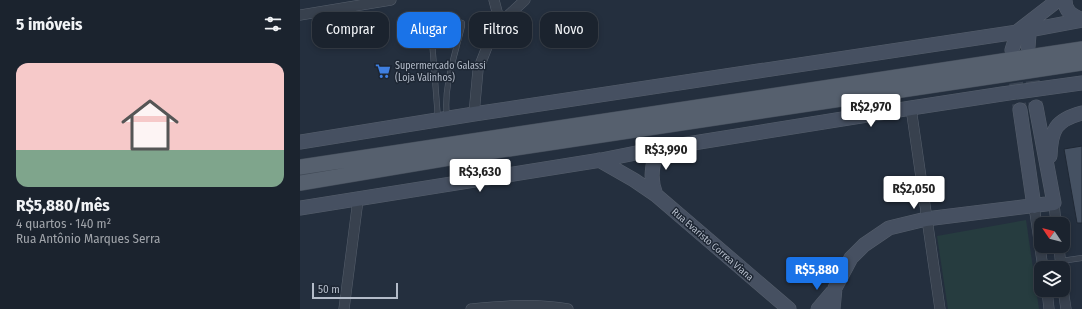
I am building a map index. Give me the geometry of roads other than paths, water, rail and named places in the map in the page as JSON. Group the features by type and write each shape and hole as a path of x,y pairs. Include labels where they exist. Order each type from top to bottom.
{"main road":[{"path":"1012,50 1026,28 1058,0"},
{"path":"1065,0 1067,10 1082,20"},
{"path":"300,142 1082,20"},
{"path":"1026,28 1028,47"},
{"path":"300,167 1082,48"},
{"path":"300,183 456,157 1082,63"},
{"path":"300,208 358,200 599,160 656,149 911,108 1082,83"},
{"path":"818,309 835,288 850,258 876,235 888,228 926,219 1054,203 1036,107"},
{"path":"1020,110 1034,206"},
{"path":"1051,186 1050,140 1060,122 1069,116 1082,113"},
{"path":"656,149 652,185 656,195"},
{"name":"Rua Evaristo Correa Viana","path":"599,160 634,180 656,195 789,309"},
{"path":"833,309 835,288"}],"street":[{"path":"300,16 391,0"},
{"path":"494,0 497,12"},
{"path":"511,12 524,0"},
{"path":"474,114 478,70 488,48"},
{"path":"911,108 940,309"},
{"path":"344,309 358,200"},
{"path":"1054,203 1055,217"},
{"path":"1034,206 1042,261"},
{"path":"1047,297 1049,309"},
{"path":"1064,297 1066,309"},
{"path":"471,309 530,304 548,305 568,309"}],"lane":[{"path":"458,22 462,23 462,26 443,119 431,27 434,23 458,22"},
{"path":"1070,262 1082,258"}],"tunnel":[{"path":"1030,60 1036,107"},
{"path":"1013,62 1020,110"}],"place":[{"name":"Supermercado Galassi (Loja Valinhos)","path":"383,71"}]}
